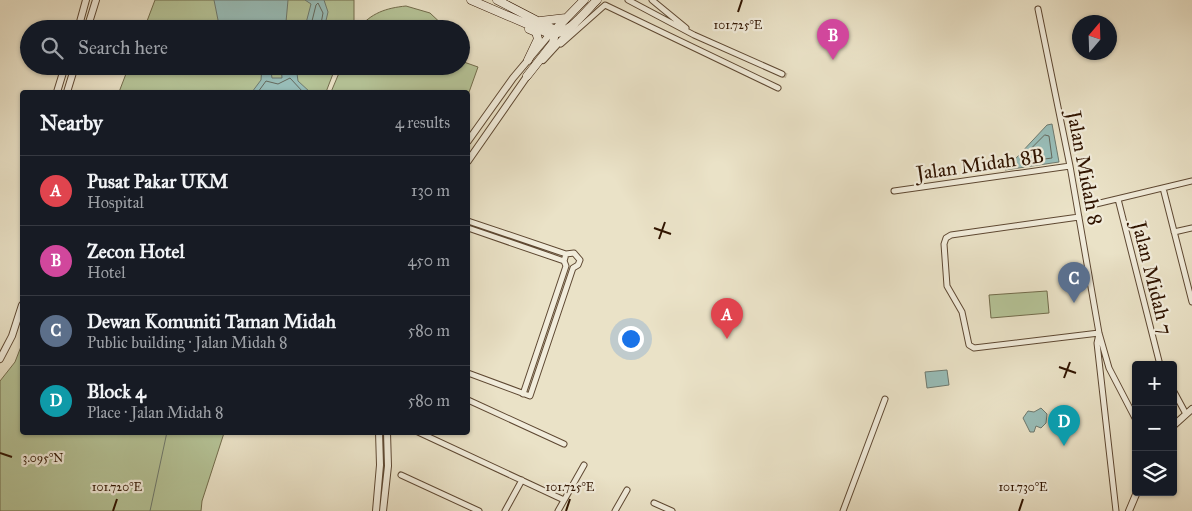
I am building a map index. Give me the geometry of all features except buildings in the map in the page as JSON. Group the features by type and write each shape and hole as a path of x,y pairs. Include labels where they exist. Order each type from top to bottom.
{"main road":[{"path":"471,0 511,18 554,33 565,32 597,0"},
{"path":"497,0 538,21 554,33"},
{"path":"526,76 552,43 554,33 584,0"},
{"path":"511,18 536,32 538,36 528,60"},
{"path":"538,21 567,18"}],"street":[{"path":"80,20 86,0"},
{"path":"90,20 96,0"},
{"path":"555,48 597,0"},
{"path":"628,0 694,35 782,74"},
{"path":"652,0 694,35"},
{"path":"470,157 475,147 526,76 605,5 778,88"},
{"name":"Jalan Midah 8","path":"1038,9 1070,166 1099,334 1109,368 1132,412"},
{"path":"470,138 528,60 554,33"},
{"path":"58,90 62,75"},
{"path":"68,90 72,75"},
{"path":"470,161 475,147"},
{"name":"Jalan Midah 8B","path":"894,191 1070,166"},
{"path":"1096,204 1192,181"},
{"path":"1163,188 1192,302"},
{"name":"Jalan Midah 7","path":"1118,199 1159,361"},
{"path":"1079,217 951,235 946,238 944,244 947,286 962,312 969,345 974,348 1099,334"},
{"path":"470,222 566,254 574,253 579,258 578,265 573,268 530,396 470,374"},
{"path":"1174,232 1192,228"},
{"path":"470,229 565,263 573,268"},
{"path":"523,394 565,263 566,254"},
{"path":"0,360 12,336 20,311"},
{"name":"Jalan Midah 8","path":"1099,334 1097,343 1116,511"},
{"path":"1177,397 1186,414"},
{"path":"843,511 885,399"},
{"path":"470,401 564,444"},
{"path":"1177,422 1192,409"},
{"path":"376,511 380,474 379,435"},
{"path":"384,511 388,466 387,435"},
{"path":"426,435 564,500"},
{"path":"558,511 584,465"},
{"path":"401,475 479,511"},
{"path":"505,511 522,480"},
{"path":"615,511 627,490"},
{"path":"1129,511 1135,496"},
{"path":"654,504 672,511"}],"green space":[{"path":"155,0 354,0 354,20 147,20"},
{"path":"406,6 430,13 437,20 367,20 379,12"},
{"path":"470,64 478,67 470,90 332,90 338,75 470,75"},
{"path":"126,75 333,75 327,90 120,90"},
{"path":"1047,291 1049,313 991,318 989,295"},
{"path":"20,349 20,435 223,435 202,501 201,511 0,511 0,381 15,362"}],"water":[{"path":"214,0 288,0 286,20 218,20"},
{"path":"305,0 324,0 328,12 326,20 307,20 311,4"},
{"path":"261,75 282,78 282,75 297,75 298,81 308,90 254,90 261,80"},
{"path":"1052,124 1059,162 1005,170 1047,125"},
{"path":"947,370 949,385 927,388 925,372"},
{"path":"1041,408 1047,414 1046,423 1041,428 1036,426 1034,432 1030,432 1023,418 1028,411 1034,412"}],"waterway":[{"path":"150,511 166,435"}],"tunnel":[{"path":"782,74 787,76"}],"place":[{"name":"Zecon Hotel","path":"833,60"},
{"name":"Dewan Komuniti Taman Midah","path":"1074,303"},
{"name":"Pusat Pakar UKM","path":"727,339"},
{"name":"Block 4","path":"1064,446"}]}
